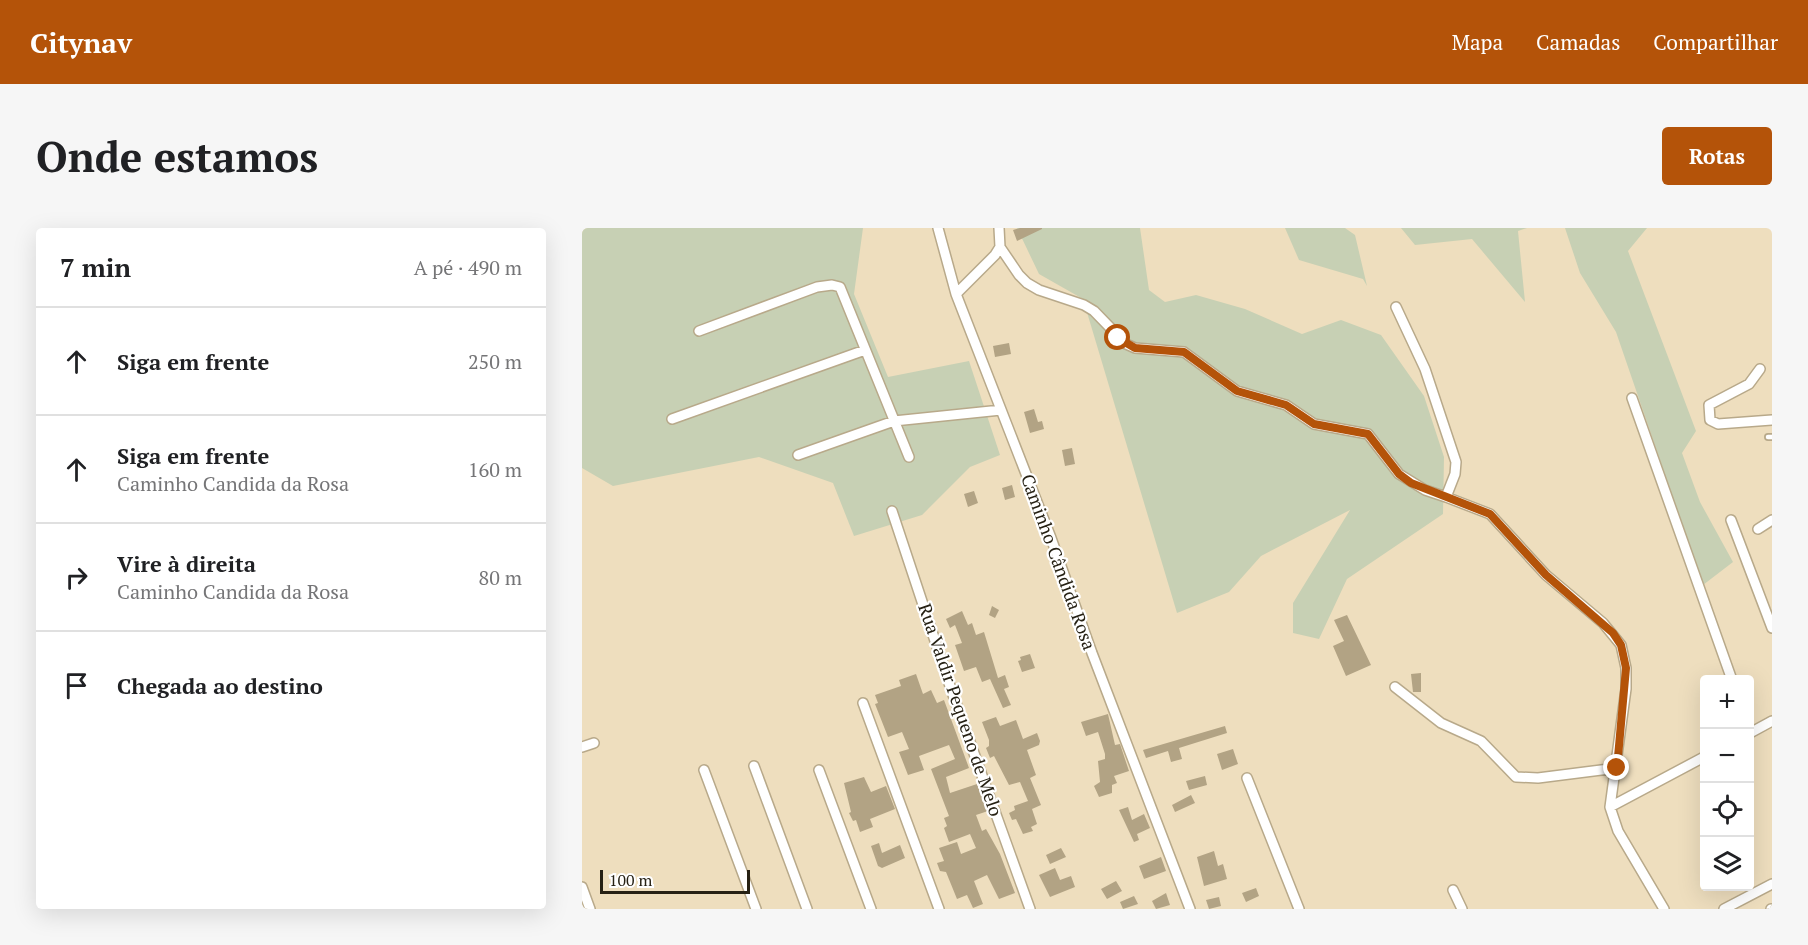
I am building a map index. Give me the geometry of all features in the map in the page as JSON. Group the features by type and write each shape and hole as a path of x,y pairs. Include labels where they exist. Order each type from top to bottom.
{"street":[{"name":"Caminho Cândida Rosa","path":"938,228 956,294 1190,909"},
{"path":"999,228 1000,247 1018,275 1027,283 1039,290 1084,305 1094,311 1126,344 1135,348 1184,352 1237,391 1286,405 1314,424 1368,434 1405,479 1425,490 1490,514 1546,575 1603,623 1621,645 1626,668 1626,689 1617,768 1610,807 1618,831 1664,909"},
{"path":"956,294 995,255 1000,247"},
{"path":"699,331 817,287 832,285 840,287 909,457"},
{"path":"1396,307 1425,369 1456,462 1455,474 1446,497"},
{"path":"672,419 865,350"},
{"path":"1760,369 1749,384 1709,405 1710,420 1718,424 1772,420"},
{"path":"1632,398 1730,675"},
{"path":"798,455 894,421 1001,411"},
{"name":"Rua Valdir Pequeno de Melo","path":"892,511 952,692 1030,909"},
{"path":"1731,520 1772,628"},
{"path":"1758,529 1772,520"},
{"path":"1395,687 1442,723 1481,741 1516,777 1538,778 1617,768"},
{"path":"863,703 939,909"},
{"path":"1754,729 1772,721"},
{"path":"582,747 594,743"},
{"path":"1610,807 1700,759"},
{"path":"753,766 807,909"},
{"path":"704,770 756,909"},
{"path":"819,770 870,909"},
{"path":"1247,778 1299,909"},
{"path":"1724,909 1772,884"},
{"path":"582,887 590,909"},
{"path":"1453,890 1462,909"}],"green space":[{"path":"582,228 863,228 854,294 888,377 969,361 1000,455 970,467 922,515 854,536 833,483 759,457 613,486 582,468"},
{"path":"1017,228 1140,228 1149,290 1165,302 1196,295 1245,309 1302,334 1341,320 1381,335 1424,396 1444,457 1443,514 1347,579 1319,639 1293,633 1293,603 1350,510 1261,556 1229,592 1177,613 1083,299 1039,274"},
{"path":"1285,228 1345,228 1355,235 1367,286 1363,279 1299,260"},
{"path":"1401,228 1527,228 1518,231 1525,302 1472,239 1415,245"},
{"path":"1565,228 1647,228 1628,251 1696,431 1682,453 1700,502 1733,562 1703,585 1616,332 1580,273"}],"building":[{"path":"1042,229 1017,241 1013,230"},
{"path":"1009,343 1011,354 995,357 993,346"},
{"path":"1034,409 1038,422 1042,421 1044,429 1030,433 1024,412"},
{"path":"1072,448 1075,464 1065,466 1062,450"},
{"path":"1012,485 1015,497 1005,500 1002,488"},
{"path":"974,491 978,503 968,507 964,494"},
{"path":"992,606 999,610 995,618 989,615"},
{"path":"962,611 968,625 972,623 976,635 984,632 998,678 1005,675 1009,687 1004,689 1011,705 1003,708 990,679 982,682 976,667 964,671 955,645 962,643 955,625 950,628 946,619"},
{"path":"1347,615 1371,665 1346,676 1333,646 1344,641 1334,620"},
{"path":"1030,654 1035,668 1022,672 1018,661 1021,660 1020,657"},
{"path":"1421,673 1421,692 1413,692 1411,674"},
{"path":"916,674 923,694 931,690 937,703 944,700 969,768 946,777 950,793 977,784 988,811 976,815 982,831 986,829 1000,854 1015,893 999,899 987,875 974,881 983,904 973,908 967,895 957,899 946,872 940,871 937,863 944,861 939,848 957,842 961,854 976,848 970,834 949,842 944,828 947,826 944,818 949,816 931,769 955,759 949,745 919,756 924,770 908,775 899,752 909,749 902,732 888,737 875,704 878,703 875,695 901,686 899,680"},
{"path":"1108,714 1115,745 1120,744 1129,771 1114,776 1117,783 1112,785 1112,793 1099,797 1094,786 1100,782 1098,761 1105,759 1105,754 1098,732 1086,736 1081,722"},
{"path":"996,717 1000,726 1016,720 1023,739 1037,733 1040,741 1039,745 1027,750 1036,775 1030,778 1041,805 1032,809 1037,824 1031,827 1033,831 1023,834 1016,819 1012,820 1009,813 1015,810 1014,806 1028,801 1020,782 1009,785 994,756 990,758 986,748 989,746 989,740 982,722"},
{"path":"1225,726 1227,733 1179,748 1182,759 1171,762 1168,751 1146,758 1143,750"},
{"path":"1233,749 1238,764 1222,770 1217,754"},
{"path":"1205,776 1207,785 1189,790 1186,781"},
{"path":"864,777 871,792 886,786 895,809 870,819 873,827 860,832 856,820 853,821 849,813 851,812 844,783"},
{"path":"1191,795 1195,803 1175,812 1172,805"},
{"path":"1128,807 1132,820 1144,814 1150,828 1137,834 1139,840 1134,842 1119,810"},
{"path":"879,843 882,853 900,845 905,858 882,868 878,866 871,846"},
{"path":"1061,848 1066,857 1050,864 1046,855"},
{"path":"1214,851 1218,866 1223,864 1227,879 1204,886 1197,857"},
{"path":"1161,857 1166,871 1144,879 1139,866"},
{"path":"1055,868 1060,880 1071,876 1075,887 1050,897 1039,875"},
{"path":"1116,881 1122,891 1107,899 1101,889"},
{"path":"1256,888 1259,896 1246,902 1242,893"},
{"path":"1166,893 1170,905 1156,909 1152,901"},
{"path":"1134,896 1138,904 1123,909 1120,902"},
{"path":"1219,897 1221,906 1209,909 1206,900"}],"route":[{"path":"1118,338 1135,348 1184,352 1237,391 1286,405 1314,424 1368,434 1399,474 1411,483 1490,514 1546,575 1603,623 1621,645 1626,668 1626,689 1617,768"}]}
